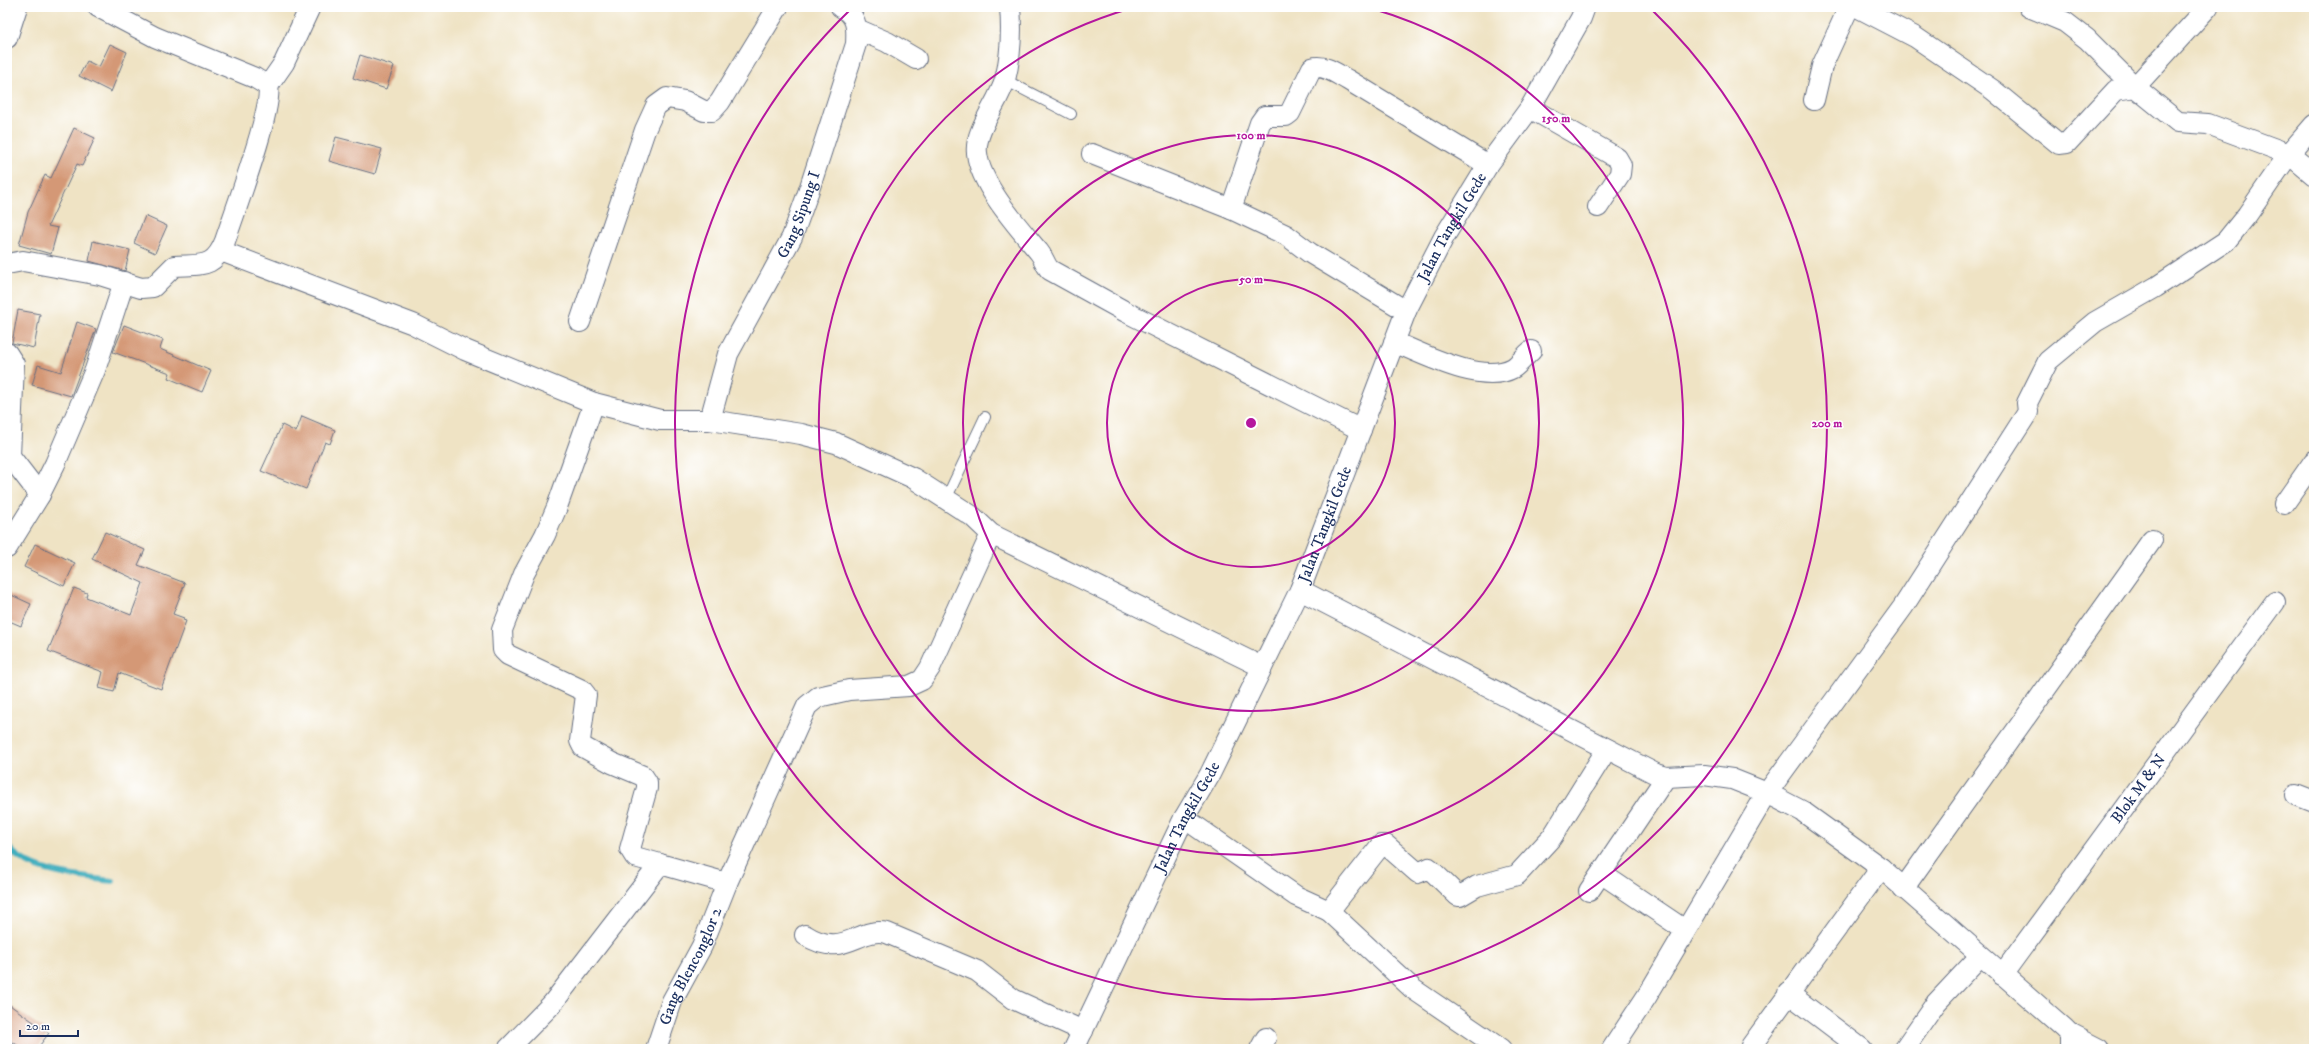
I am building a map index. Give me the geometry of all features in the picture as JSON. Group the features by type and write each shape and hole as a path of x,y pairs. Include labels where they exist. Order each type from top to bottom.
{"street":[{"path":"7,38 17,7"},
{"path":"7,264 23,261 62,270 85,271 142,288 153,287 174,266 205,264 216,258 221,251 265,116 270,92 268,86 255,78 155,37 98,7"},
{"path":"268,86 284,63 310,7"},
{"path":"580,322 645,130 656,106 667,98 685,101 704,111 712,111 720,102 778,7"},
{"path":"1010,7 1012,36 1005,80 980,133 976,152 982,170 1004,208 1018,228 1044,258 1046,265 1050,270 1126,312 1361,430"},
{"name":"Jalan Tangkil Gede","path":"1078,1044 1184,818 1210,774 1300,590 1406,311 1444,237 1488,165 1530,108 1581,18 1585,7"},
{"path":"1814,100 1822,66 1849,7"},
{"path":"1857,7 1915,38 1987,86 2062,145 2067,143 2116,90 2135,87 2208,7"},
{"path":"2029,7 2065,22 2087,39 2135,87 2178,122 2208,124 2289,154 2314,175"},
{"path":"854,16 887,42 916,59"},
{"name":"Gang Sipung I","path":"710,420 728,354 792,237 800,216 856,44 854,16"},
{"path":"1231,209 1260,123 1265,116 1286,116 1290,113 1312,68 1317,66 1326,68 1348,80 1488,165"},
{"path":"1530,108 1617,158 1621,165 1620,174 1598,207"},
{"path":"1612,1049 1646,996 1767,793 1903,607 2028,412 2027,403 2048,361 2089,326 2156,287 2226,241 2244,220 2289,154 2314,125"},
{"path":"1092,154 1231,209 1286,235 1310,253 1406,311"},
{"path":"221,251 413,324 465,350 594,403 660,420 710,420 801,434 836,443 907,475 972,516 991,534 1262,667"},
{"path":"7,548 40,495 91,380 124,282"},
{"path":"1394,342 1451,366 1473,372 1500,372 1513,368 1531,351"},
{"path":"7,353 14,364 10,456 40,495"},
{"path":"594,403 557,507 545,535 524,574 502,630 501,643 503,650 508,655 582,690 586,695 580,741 583,747 612,763 643,776 647,782 647,788 630,849 635,857 727,883"},
{"path":"2284,504 2314,461"},
{"name":"Gang Blenconglor 2","path":"656,1049 672,1001 697,958 727,883 807,706 818,697 849,690 909,686 922,680 930,668 991,534"},
{"path":"1903,889 2152,540"},
{"path":"1300,590 1656,774 1666,777 1704,775 1732,779 1767,793 1802,811 1881,868 2002,975 2070,1041 2099,1049"},
{"name":"Blok M & N","path":"2002,975 2275,602"},
{"path":"1328,911 1381,844 1386,845 1418,873 1429,868 1459,896 1481,884 1517,875 1552,837 1607,749"},
{"path":"1589,891 1602,874 1666,777"},
{"path":"1184,818 1296,896 1328,911 1413,989 1501,1049"},
{"path":"508,1049 552,1004 660,864"},
{"path":"1751,1046 1788,993 1881,868"},
{"path":"1602,874 1685,930"},
{"path":"805,936 815,942 837,945 879,931 887,933 977,971 1013,999 1078,1044"},
{"path":"1904,1049 1936,1003 1980,956"},
{"path":"1788,993 1862,1049"}],"lane":[{"path":"1005,80 1070,114"},
{"path":"946,499 985,417"}],"building":[{"path":"110,44 127,52 111,92 79,76 87,61 99,67"},
{"path":"360,55 394,66 386,89 353,78"},
{"path":"74,128 95,138 82,166 77,164 48,226 58,228 51,254 19,245 28,212 45,175 51,178"},
{"path":"336,137 382,149 375,174 329,161"},
{"path":"145,216 167,226 155,253 134,243"},
{"path":"93,241 130,250 125,271 89,261"},
{"path":"18,310 40,314 34,348 12,343"},
{"path":"77,322 96,329 71,396 32,385 38,365 61,372"},
{"path":"124,325 163,340 160,349 211,371 202,392 168,378 170,373 113,352"},
{"path":"302,416 335,430 330,444 325,442 306,489 261,471 282,425 296,432"},
{"path":"105,532 145,550 138,565 185,583 173,614 184,618 183,620 186,621 161,689 119,673 114,692 99,688 103,672 48,651 74,588 87,593 86,597 131,615 143,583 92,559"},
{"path":"35,544 75,563 64,586 24,567"},
{"path":"7,593 31,604 21,626 7,620"},
{"path":"7,1003 49,1033 37,1049 23,1049 7,1038"}],"waterway":[{"path":"7,845 16,855 40,868 86,878 113,881"}]}
